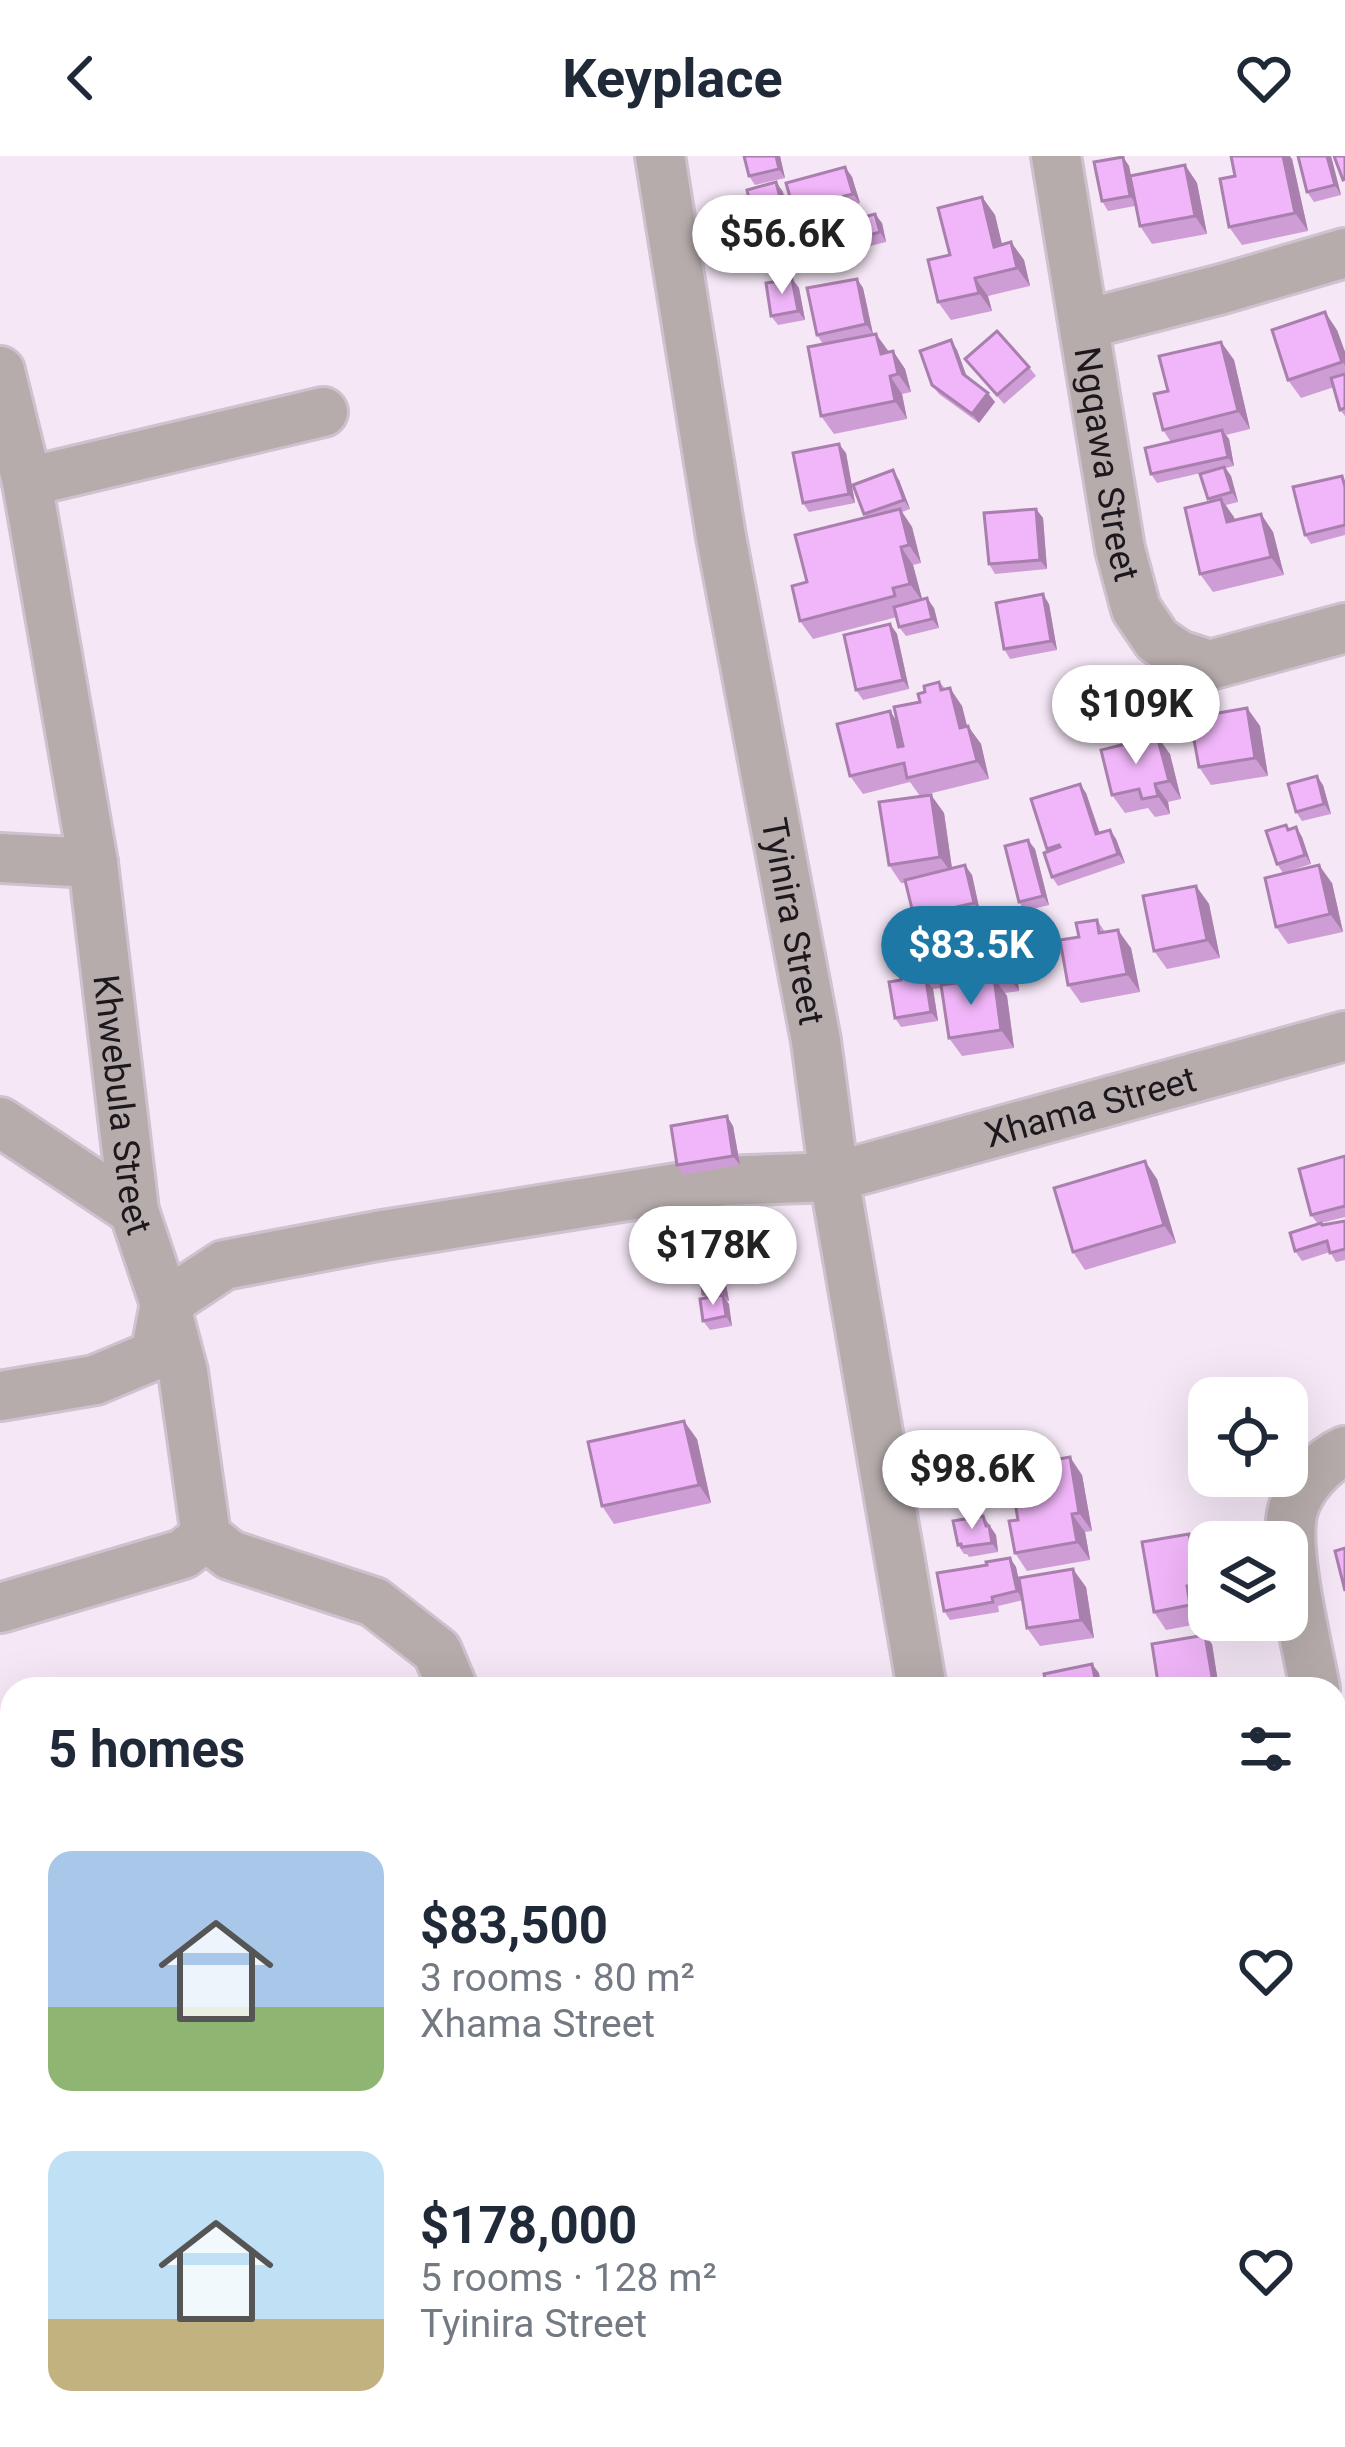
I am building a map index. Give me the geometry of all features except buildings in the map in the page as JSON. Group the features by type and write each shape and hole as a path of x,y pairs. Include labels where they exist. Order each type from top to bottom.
{"street":[{"name":"Tyinira Street","path":"660,156 721,537 816,1041 834,1177 920,1677"},
{"name":"Ngqawa Street","path":"1056,156 1120,549 1136,608 1157,640 1179,656 1210,665 1345,628"},
{"path":"1086,324 1345,253"},
{"name":"Khwebula Street","path":"0,371 27,482 93,862 134,1211 183,1372 206,1536"},
{"path":"27,482 323,412"},
{"path":"0,858 93,862"},
{"name":"Xhama Street","path":"165,1304 224,1265 722,1181 834,1177 1345,1036"},
{"path":"0,1122 134,1211"},
{"path":"0,1396 94,1380 155,1355 165,1304"},
{"path":"1313,1677 1291,1547 1292,1510 1307,1481 1345,1451"},
{"path":"0,1608 183,1554 206,1536 230,1556 374,1602 437,1651 449,1677"}]}
